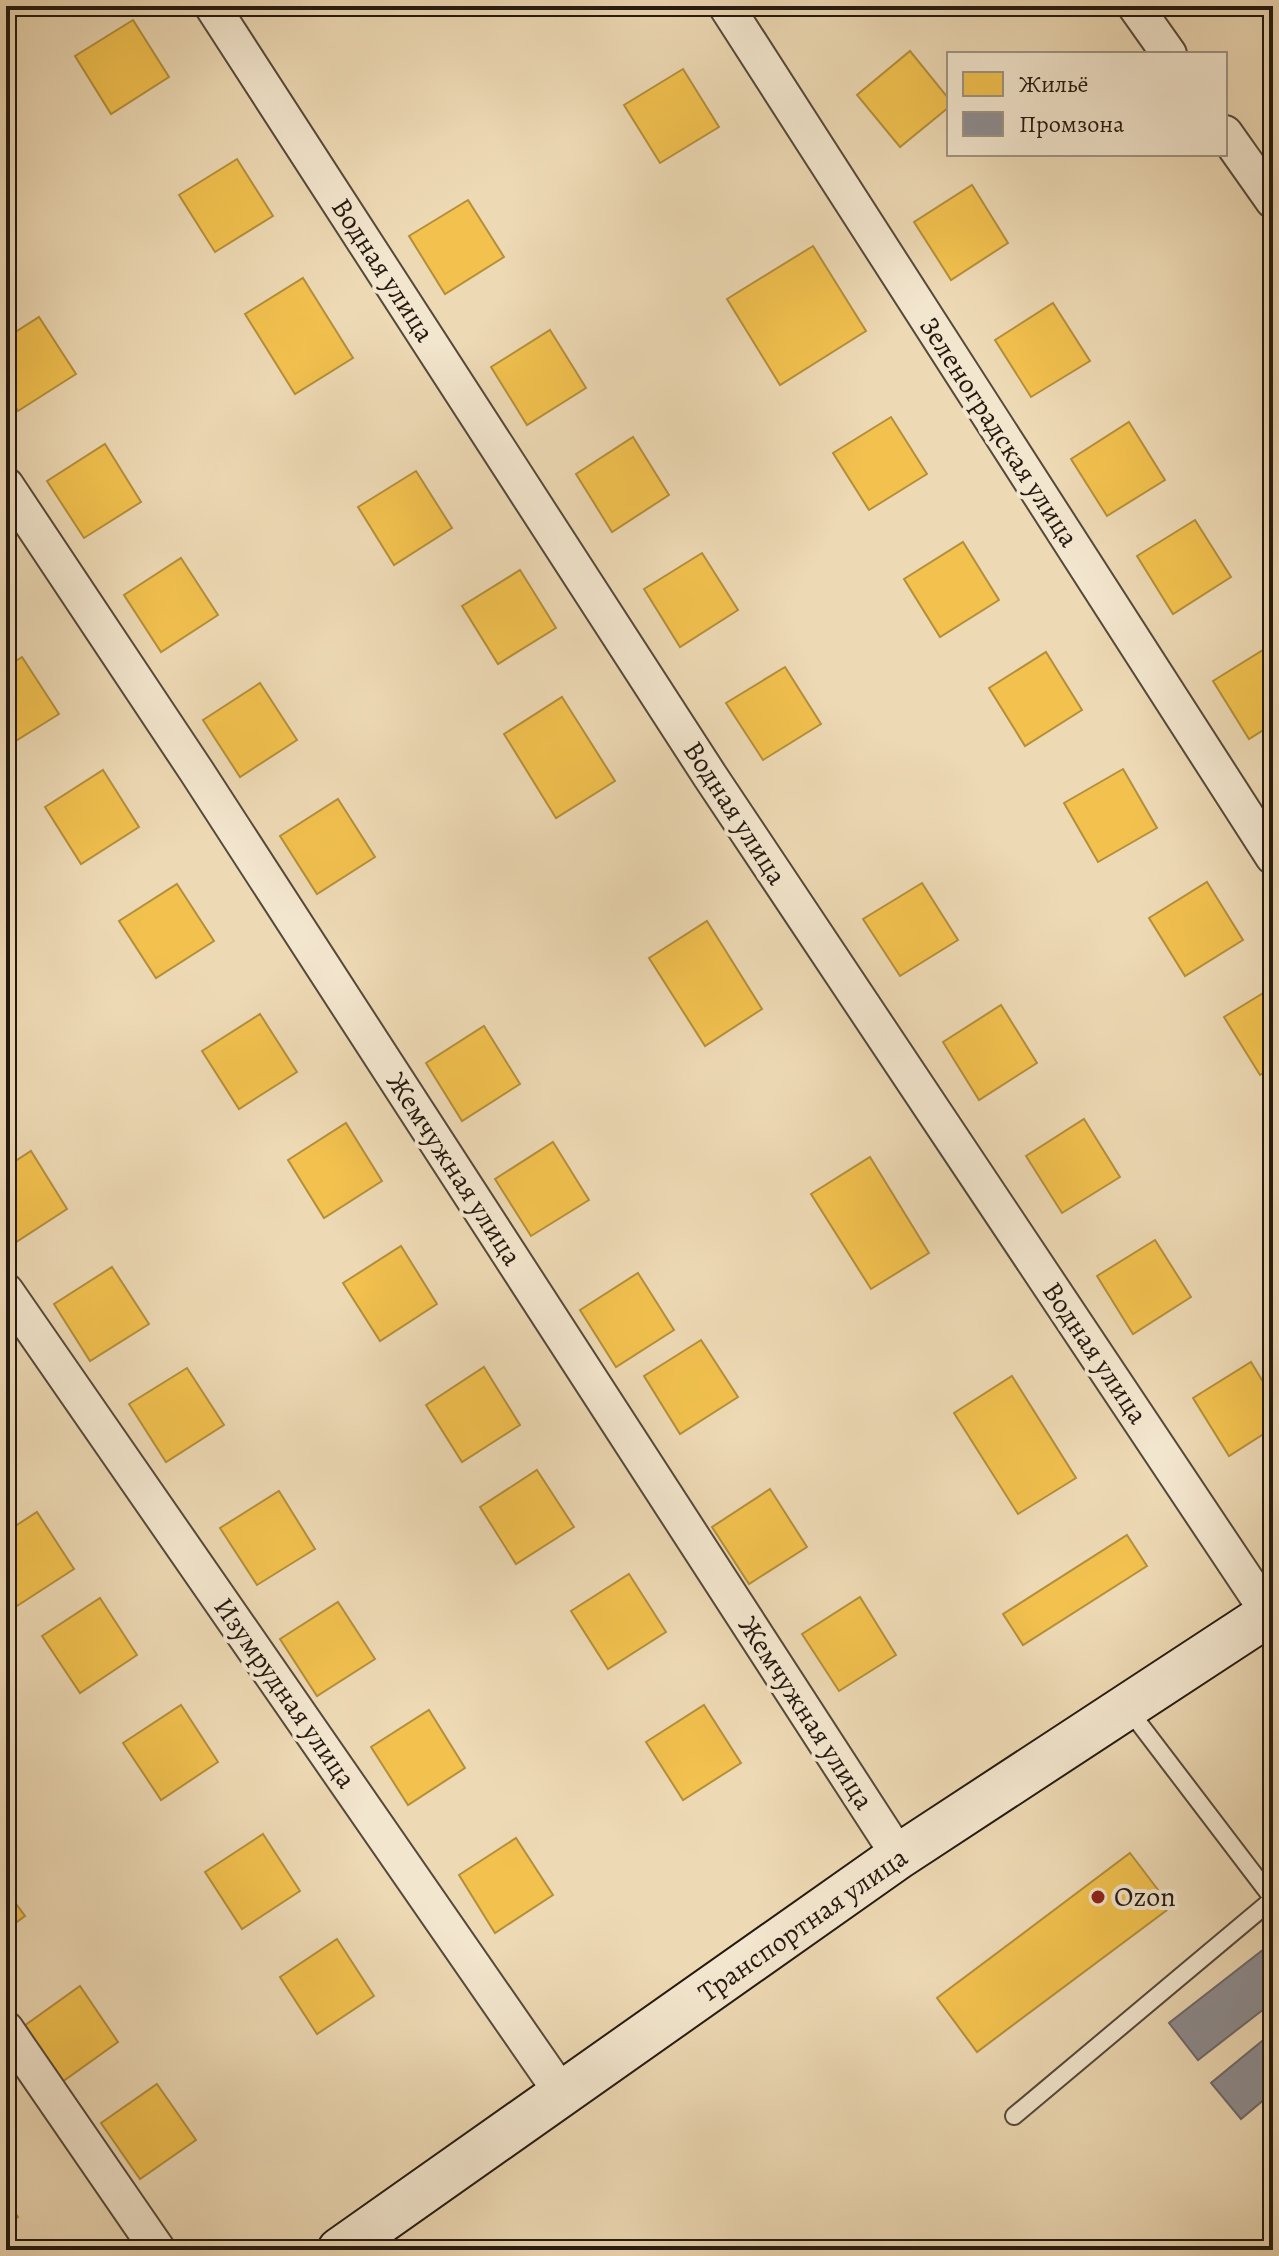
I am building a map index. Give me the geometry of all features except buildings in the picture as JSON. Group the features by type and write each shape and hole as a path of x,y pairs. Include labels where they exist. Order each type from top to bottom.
{"street":[{"name":"Водная улица","path":"212,6 710,776 1271,1612"},
{"name":"Зеленоградская улица","path":"726,6 1273,857"},
{"path":"1135,6 1168,52"},
{"path":"1227,136 1273,201"},
{"name":"Жемчужная улица","path":"6,485 214,799 899,1856"},
{"name":"Изумрудная улица","path":"6,1291 563,2095"},
{"name":"Транспортная улица","path":"341,2250 899,1856 1271,1612"},
{"path":"6,2029 158,2250"}],"lane":[{"path":"1014,2116 1273,1899 1128,1708"}],"place":[{"name":"Ozon","path":"1098,1897"}]}
